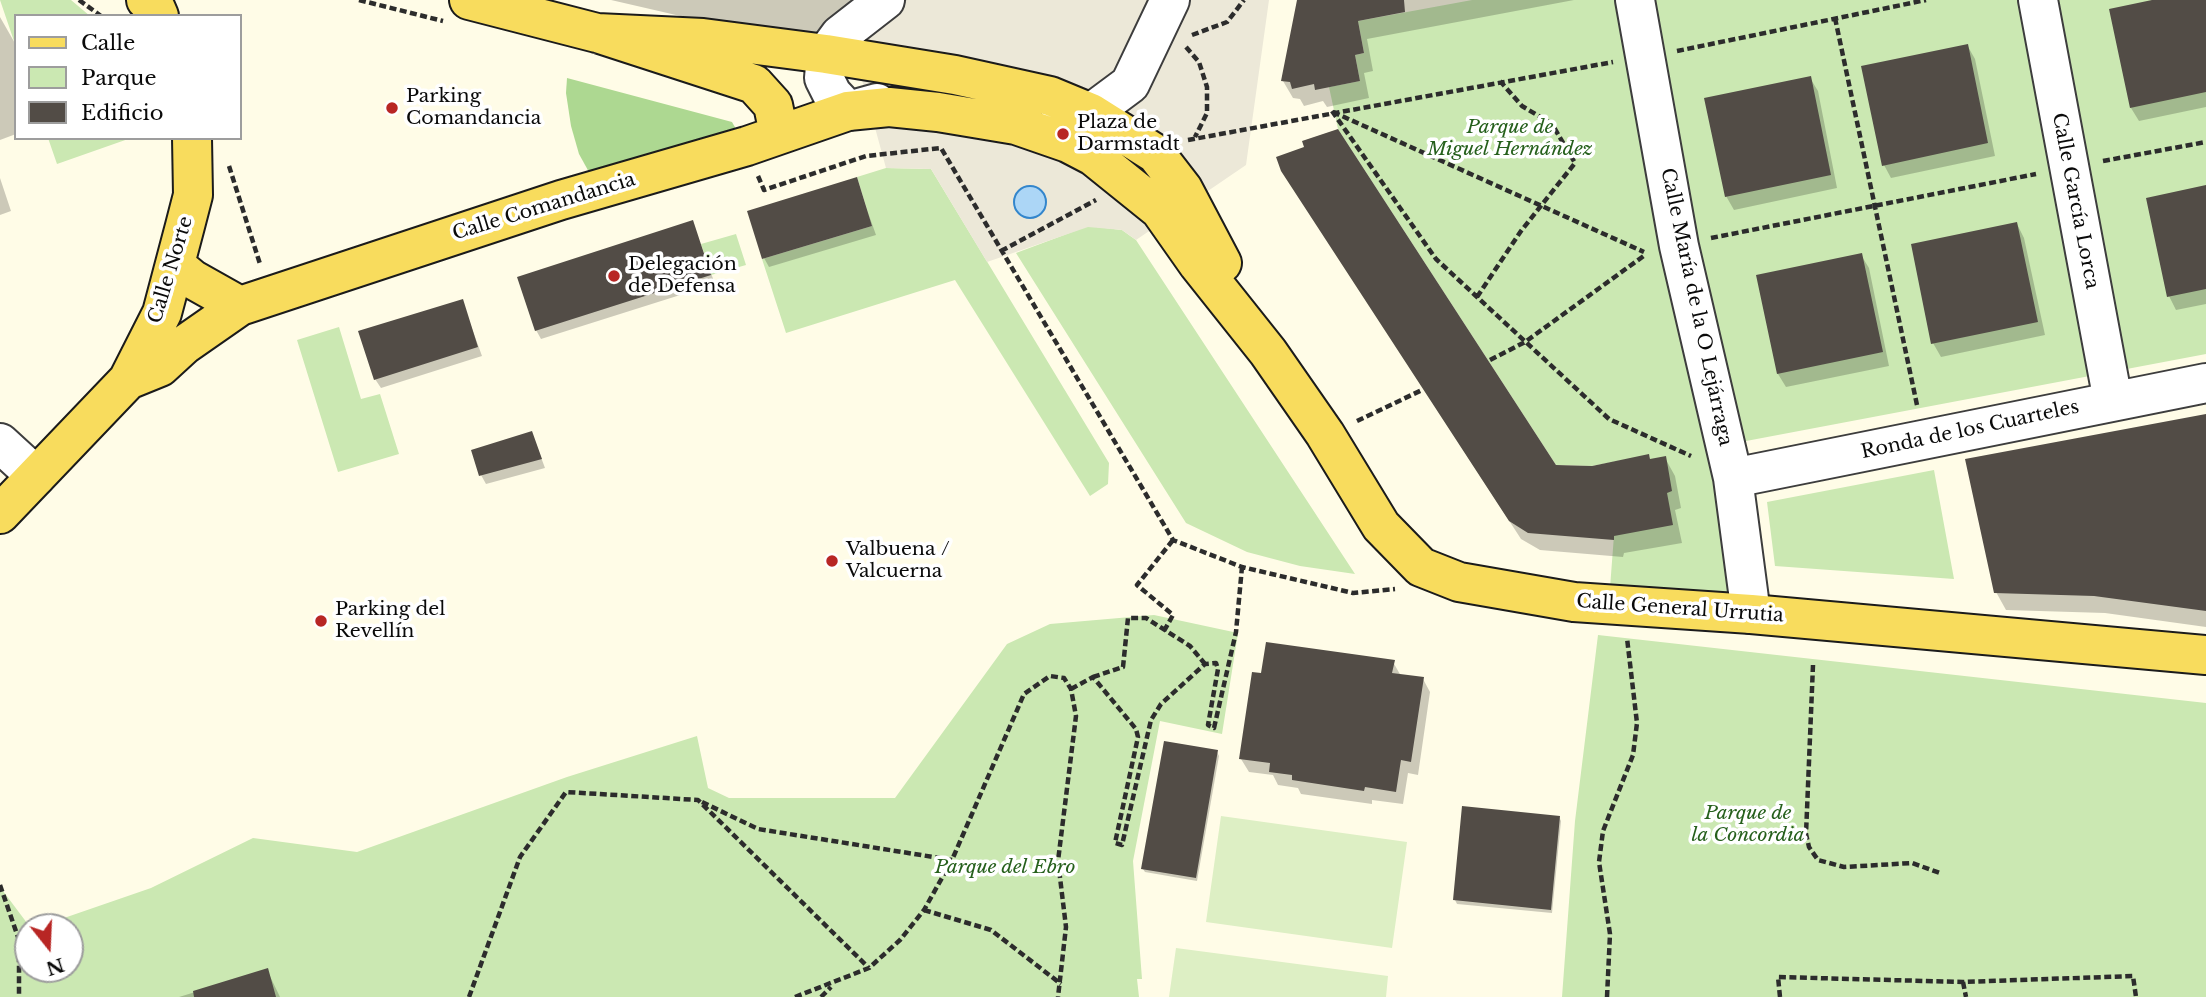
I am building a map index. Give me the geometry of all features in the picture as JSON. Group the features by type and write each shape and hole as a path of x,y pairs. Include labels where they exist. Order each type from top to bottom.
{"main road":[{"path":"146,0 158,14"},
{"path":"469,0 597,33 754,84 773,106 779,134"},
{"path":"597,33 703,38 826,54 955,75 1050,96 1091,113"},
{"name":"Calle General Urrutia","path":"848,111 889,107 1016,125 1068,143 1093,156 1160,210 1198,264 1268,352 1325,434 1381,526 1420,566 1459,582 1574,602 1751,614 2206,655"},
{"name":"Calle Comandancia","path":"128,380 160,367 184,345 255,301 561,200 848,111"},
{"name":"Calle General Urrutia","path":"1091,113 1156,154 1183,189 1268,352"},
{"name":"Calle Norte","path":"0,514 128,380 162,313 175,265 193,195 192,140"},
{"path":"175,265 192,279 255,301"}],"street":[{"path":"885,0 841,35 826,54 824,78 832,94 848,111 922,94 987,104 1038,117 1060,118 1091,113 1130,84 1170,0"},
{"name":"Calle María de la O Lejárraga","path":"1635,0 1679,246 1729,462 1751,614"},
{"name":"Calle García Lorca","path":"2038,0 2113,401"},
{"path":"1130,84 1136,115 1156,154"},
{"name":"Ronda de los Cuarteles","path":"1729,462 2113,401 2206,383"},
{"path":"0,443 36,476"}],"path":[{"path":"79,0 98,14"},
{"path":"1195,137 1207,113 1207,87 1199,62 1180,40 1227,22 1244,0"},
{"path":"1156,154 1195,137 1647,56 1926,0"},
{"path":"1835,18 1917,406"},
{"path":"1477,297 1521,231 1542,208 1575,163 1552,124 1522,106 1500,81"},
{"path":"1332,111 1647,254 1525,342 1490,360"},
{"path":"1332,111 1436,259 1609,419 1691,456 1729,462"},
{"path":"1679,246 1874,204 2206,142"},
{"path":"756,171 764,190 866,156 940,148 1173,540 1242,567 1353,593 1398,589"},
{"path":"228,163 255,301"},
{"path":"1002,251 1089,204 1123,181"},
{"path":"1325,434 1422,390"},
{"path":"1164,631 1173,615 1137,585 1173,540"},
{"path":"1094,677 1136,729 1138,737 1115,844 1122,845 1151,720 1161,704 1205,664 1216,663 1218,668 1208,725 1214,728 1236,632 1242,567"},
{"path":"1606,997 1609,934 1598,862 1603,831 1633,755 1637,723 1625,606"},
{"path":"1071,690 1094,677 1123,667 1128,618 1146,618 1190,646 1205,664"},
{"path":"1813,665 1806,834 1809,847 1818,860 1844,867 1912,863 1940,873"},
{"path":"796,997 869,968 900,940 924,910 952,860 1024,694 1050,676 1064,678 1071,690 1076,716 1058,861 1066,927 1058,997"},
{"path":"469,997 520,857 566,792 698,800 758,829 952,860"},
{"path":"698,800 869,968"},
{"path":"0,885 19,940 19,997"},
{"path":"924,910 991,930 1031,964 1061,984"},
{"path":"1780,997 1778,977 1964,982 2133,976 2136,997"},
{"path":"1964,982 1966,997"},
{"path":"821,997 834,984"}],"green space":[{"path":"0,0 71,0 88,14 14,14 14,41"},
{"name":"Parque de Miguel Hernández","path":"1472,0 1623,0 1739,598 1610,588 1614,535 1650,459 1649,455 1592,466 1556,465 1338,129 1329,87 1360,81 1355,55 1364,53 1358,21"},
{"path":"1633,0 2206,0 2206,354 1725,445"},
{"path":"567,78 732,122 736,129 595,183 579,154 571,126 566,93"},
{"path":"49,140 125,140 57,164"},
{"path":"886,168 931,169 1109,463 1108,484 1090,496 955,280 786,333 762,259 872,226 857,177"},
{"path":"1088,226 1122,230 1136,240 1355,574 1300,566 1247,552 1186,523 1016,253"},
{"path":"736,234 746,265 711,275 701,244"},
{"path":"339,327 361,399 380,394 399,454 338,472 297,340"},
{"path":"1934,470 1954,579 1775,566 1767,502"},
{"name":"Parque del Ebro","path":"1154,615 1238,633 1222,734 1160,721 1133,861 1142,979 1137,979 1139,997 0,997 0,887 20,913 14,913 14,983 84,983 84,913 79,913 151,888 253,838 357,852 567,777 697,736 708,788 729,798 895,798 1007,644 1050,624"},
{"name":"Parque de la Concordia","path":"1598,635 2206,703 2206,997 1562,997 1575,821"},
{"path":"1221,816 1407,842 1392,948 1206,922"},
{"path":"1176,948 1388,976 1386,997 1169,997"}],"shaded area":[{"name":"Plaza de Darmstadt","path":"862,0 1269,0 1246,165 1136,240 1122,230 1088,227 987,262 931,169 886,168 844,14"}],"water":[{"path":"1030,186 1042,190 1046,202 1042,214 1030,218 1018,214 1014,202 1018,190"}],"building":[{"path":"1297,0 1404,0 1405,12 1358,21 1364,53 1355,55 1360,81 1315,90 1314,84 1292,89 1290,82 1281,81"},
{"path":"2152,0 2206,0 2206,92 2130,108 2109,9"},
{"path":"1968,44 1988,143 1882,166 1861,66"},
{"path":"1811,76 1831,175 1725,197 1704,98"},
{"path":"1338,129 1556,465 1592,466 1649,454 1650,459 1666,456 1672,491 1667,493 1673,525 1614,536 1614,540 1528,533 1509,521 1281,171 1276,157 1304,147 1302,141"},
{"path":"857,177 872,226 762,259 747,211"},
{"path":"2206,185 2206,289 2167,297 2146,198"},
{"name":"Delegación de Defensa","path":"693,220 711,275 535,331 517,277"},
{"path":"2017,222 2038,322 1931,344 1911,244"},
{"path":"1862,253 1883,352 1777,374 1756,275"},
{"path":"463,299 478,347 374,380 358,331"},
{"path":"2206,414 2206,611 2094,596 1994,593 1965,459"},
{"path":"532,431 542,459 479,476 471,450"},
{"path":"1266,642 1395,660 1392,673 1424,677 1411,762 1401,760 1396,792 1365,787 1364,791 1292,780 1292,775 1269,772 1270,763 1239,759 1252,672 1261,673"},
{"path":"1164,741 1218,750 1196,878 1141,869"},
{"path":"1462,806 1560,816 1551,910 1453,900"},
{"path":"268,968 276,997 194,997 193,991"}],"place":[{"name":"Parking Comandancia","path":"392,108"},
{"name":"Plaza de Darmstadt","path":"1063,134"},
{"name":"Delegación de Defensa","path":"614,276"},
{"name":"Valbuena / Valcuerna","path":"832,561"},
{"name":"Parking del Revellín","path":"321,621"}]}
